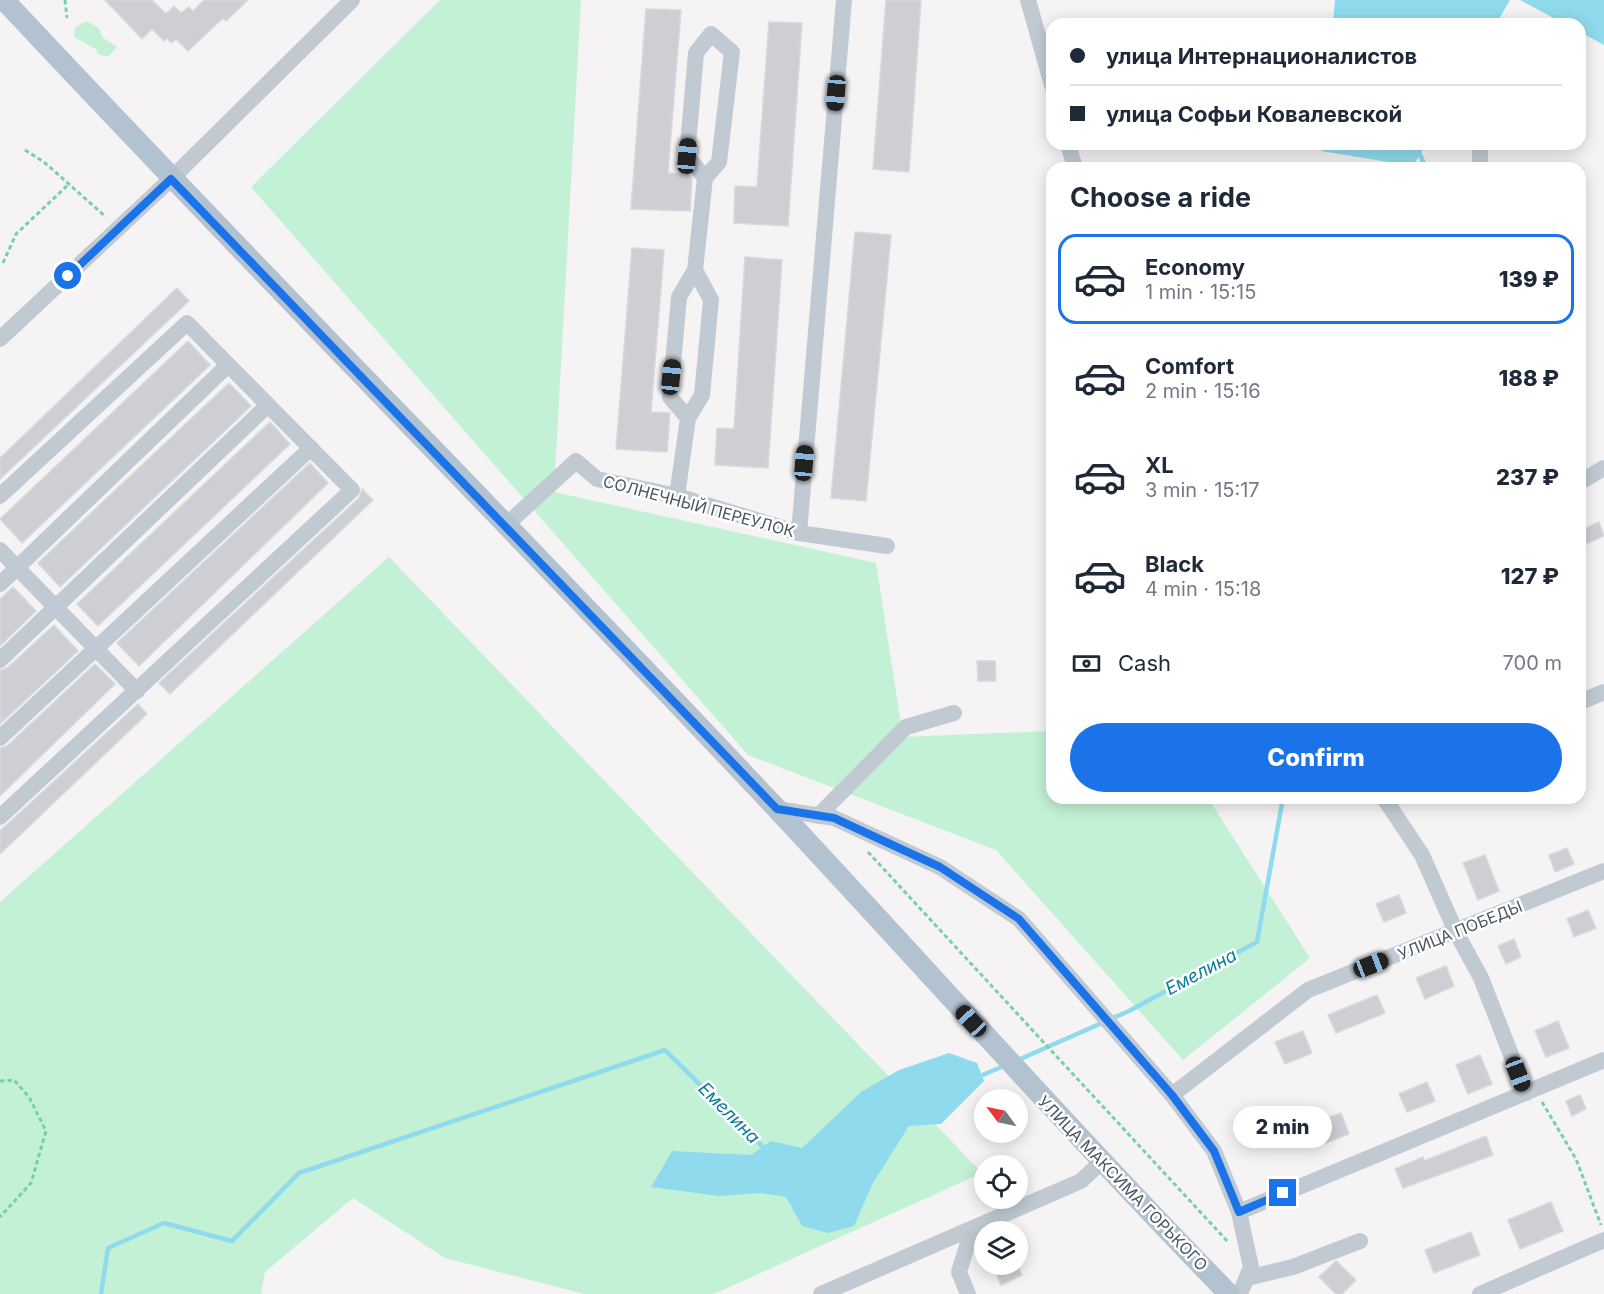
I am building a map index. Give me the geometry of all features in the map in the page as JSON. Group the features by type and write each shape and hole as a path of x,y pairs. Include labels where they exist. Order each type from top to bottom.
{"main road":[{"name":"УЛИЦА МАКСИМА ГОРЬКОГО","path":"4,0 171,179 777,809 1101,1162 1229,1294"}],"street":[{"path":"0,339 171,179 352,0"},
{"path":"799,533 844,0"},
{"path":"1028,0 1046,64"},
{"path":"688,418 669,397 679,297 695,270 705,178 719,162 732,52 711,34 696,53 687,156 705,178"},
{"path":"677,496 688,418 702,395 711,300 695,270"},
{"path":"0,496 187,323 352,490 0,817"},
{"path":"0,584 228,365"},
{"path":"0,660 268,405"},
{"path":"0,738 311,448"},
{"name":"СОЛНЕЧНЫЙ ПЕРЕУЛОК","path":"505,526 576,460 597,479 677,496 799,533 887,546"},
{"path":"1586,478 1604,468"},
{"path":"0,550 136,691"},
{"path":"1586,700 1604,692"},
{"path":"818,816 906,727 954,713"},
{"path":"1389,804 1422,855 1456,932 1481,978 1530,1091"},
{"path":"777,809 834,818 940,867 1019,919 1172,1095 1214,1151 1239,1212 1251,1268 1240,1294"},
{"name":"УЛИЦА ПОБЕДЫ","path":"1172,1095 1308,990 1604,872"},
{"path":"1239,1212 1604,1060"},
{"path":"821,1294 1081,1181 1101,1162"},
{"path":"968,1294 959,1272 972,1228"},
{"path":"1480,1294 1604,1240"},
{"path":"1247,1278 1293,1267 1360,1241"},
{"path":"1514,1294 1524,1274"}],"path":[{"path":"65,0 67,18"},
{"path":"25,150 44,162 118,229"},
{"path":"3,263 16,234 69,184"},
{"path":"861,844 1228,1242"},
{"path":"0,1081 14,1080 29,1097 46,1131 31,1183 0,1217"},
{"path":"1530,1091 1576,1159 1604,1232"}],"green space":[{"path":"440,0 581,0 554,492 876,563 903,737 1046,731 1046,804 1212,804 1310,958 1183,1060 996,850 748,755 251,187"},
{"path":"86,21 99,28 102,37 117,47 108,57 98,54 96,49 74,37 75,27"},
{"path":"389,557 974,1165 974,1177 714,1294 584,1294 445,1258 353,1198 265,1272 261,1294 0,1294 0,902"}],"water":[{"path":"1335,0 1510,0 1500,18 1334,18"},
{"path":"1520,0 1604,0 1604,45 1586,35 1586,18 1554,18"},
{"path":"1422,150 1415,162 1388,162 1321,151"},
{"path":"949,1053 977,1063 984,1081 941,1124 909,1126 873,1183 854,1226 828,1233 802,1226 786,1197 761,1193 719,1196 651,1187 672,1151 751,1155 771,1141 802,1148 861,1092 899,1070"}],"building":[{"path":"105,0 152,0 166,14 174,6 181,13 189,7 193,11 204,0 248,0 226,21 223,18 188,51 176,39 171,43 167,38 164,41 152,29 142,39"},
{"path":"886,0 921,0 909,172 873,169"},
{"path":"646,9 681,10 668,173 688,174 692,178 690,211 631,209"},
{"path":"769,22 802,23 788,226 734,223 735,186 757,187"},
{"path":"855,232 891,235 866,501 831,498"},
{"path":"632,248 664,250 651,412 670,413 667,452 616,449"},
{"path":"745,257 782,260 768,468 715,465 717,428 734,429"},
{"path":"177,288 189,301 0,479 0,458"},
{"path":"188,341 210,365 22,543 0,519"},
{"path":"229,383 251,406 60,587 38,563"},
{"path":"270,422 290,444 98,626 77,604"},
{"path":"310,463 328,483 139,666 117,643"},
{"path":"362,489 373,500 170,694 159,683 359,498"},
{"path":"1599,522 1604,536 1586,544 1586,528"},
{"path":"13,587 36,611 0,646 0,599"},
{"path":"54,625 78,651 0,724 0,670 7,668"},
{"path":"977,661 995,661 996,681 978,681"},
{"path":"95,664 115,684 0,796 0,748 7,746"},
{"path":"138,704 147,714 0,854 0,831"},
{"path":"1567,848 1574,864 1555,872 1549,855"},
{"path":"1485,855 1499,891 1478,900 1463,863"},
{"path":"1399,895 1406,913 1384,922 1376,904"},
{"path":"1588,910 1596,928 1574,937 1567,919"},
{"path":"1514,939 1521,957 1506,964 1498,946"},
{"path":"1446,966 1454,986 1425,999 1416,978"},
{"path":"1377,995 1385,1013 1336,1033 1328,1015"},
{"path":"1558,1021 1569,1048 1546,1057 1535,1031"},
{"path":"1303,1031 1312,1053 1285,1064 1275,1042"},
{"path":"1480,1055 1492,1084 1468,1094 1456,1065"},
{"path":"1427,1082 1435,1101 1407,1112 1399,1094"},
{"path":"1580,1095 1586,1109 1572,1116 1566,1101"},
{"path":"1341,1113 1349,1134 1326,1143 1317,1122"},
{"path":"1486,1136 1493,1155 1403,1188 1395,1169 1423,1157 1424,1161"},
{"path":"1551,1202 1563,1231 1520,1249 1508,1220"},
{"path":"1471,1232 1480,1255 1434,1273 1425,1250"},
{"path":"1336,1261 1356,1280 1342,1294 1336,1294 1319,1277"},
{"path":"997,1275 1022,1275 1001,1285"}],"waterway":[{"name":"Емелина","path":"1418,150 1423,162"},
{"name":"Емелина","path":"1016,1061 1129,1011 1257,942 1282,804"},
{"name":"Емелина","path":"101,1294 108,1248 164,1223 232,1241 299,1173 665,1050 767,1151"},
{"name":"Емелина","path":"978,1077 1006,1065"}],"route":[{"path":"68,276 171,179 777,809 834,818 940,867 1019,919 1172,1095 1214,1151 1239,1212 1283,1193"}]}
